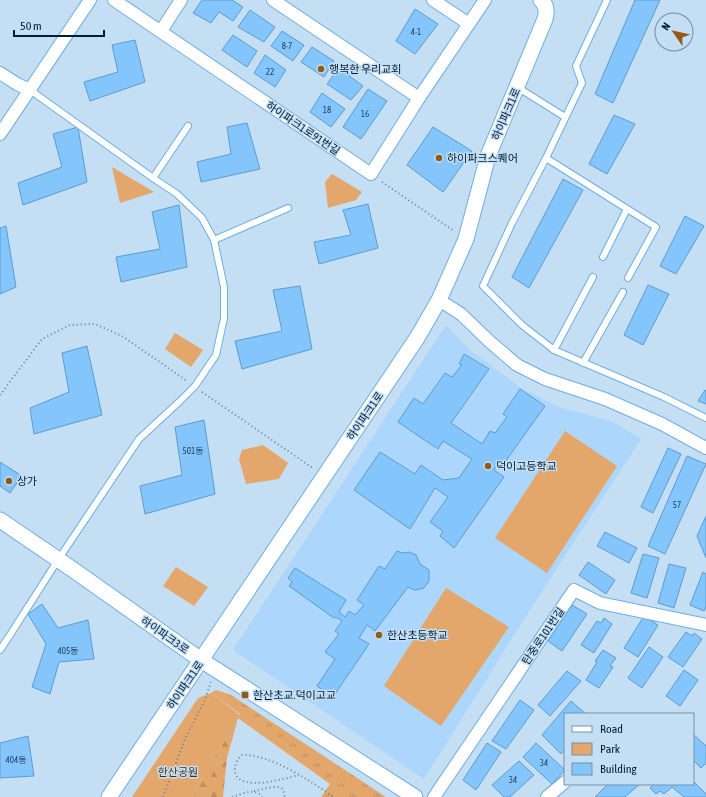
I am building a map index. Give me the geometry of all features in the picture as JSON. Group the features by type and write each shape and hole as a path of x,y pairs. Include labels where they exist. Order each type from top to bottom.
{"street":[{"path":"0,134 90,0"},
{"name":"하이파크1로91번길","path":"114,0 371,174 485,0"},
{"path":"161,32 182,0"},
{"path":"273,0 420,98"},
{"path":"433,0 469,24"},
{"name":"하이파크1로","path":"109,797 409,351 439,300 466,239 488,156 545,19 547,13 544,1"},
{"path":"0,73 30,90"},
{"path":"439,300 461,314 517,365 545,378 605,399 662,424 706,448"},
{"name":"하이파크3로","path":"0,520 201,660 415,797"},
{"name":"탄중로101번길","path":"434,797 574,590 600,603 706,625"},
{"path":"547,797 564,783"}],"lane":[{"path":"607,0 576,66 582,84 512,223 483,286 522,325 554,350 664,397 706,418"},
{"path":"517,87 565,117"},
{"path":"0,650 139,439 195,386 216,355 224,318 224,287 214,240 202,218 177,194 30,90"},
{"path":"153,178 188,126"},
{"path":"546,158 656,227 628,278"},
{"path":"214,240 288,208"},
{"path":"603,257 627,209"},
{"path":"554,350 593,277"},
{"path":"583,363 623,292"}],"path":[{"path":"382,182 458,233"},
{"path":"0,395 42,339 70,325 95,324 122,336 315,469"},
{"path":"163,797 185,739 204,702 212,678"},
{"path":"299,775 258,783 241,780 235,771 238,759 242,755 262,757 299,775 334,797"},
{"path":"232,797 277,786 284,791 285,797"},
{"path":"254,791 260,793 262,797"}],"shaded area":[{"path":"446,325 470,350 521,388 561,408 611,421 641,439 524,619 424,779 233,650"}],"green space":[{"path":"112,167 154,192 120,203"},
{"path":"332,174 362,192 356,200 328,208 325,182"},
{"path":"175,333 203,350 191,367 165,349"},
{"path":"565,431 617,466 547,573 495,538"},
{"path":"263,445 288,463 279,479 246,484 239,459 242,450"},
{"path":"176,567 208,587 194,606 163,586"},
{"path":"446,588 509,627 441,726 384,686"},
{"path":"216,690 231,695 386,797 321,797 330,784 238,718 240,714 211,693"},
{"name":"한산공원","path":"211,693 240,715 193,793 194,797 132,797 198,698"},
{"path":"238,718 227,758 223,797 194,797 193,793"}],"building":[{"path":"202,0 232,0 243,7 233,21 219,12 211,23 193,13"},
{"path":"635,0 660,0 613,103 595,94"},
{"path":"415,9 438,24 415,54 396,41"},
{"path":"250,10 275,27 264,42 238,27"},
{"path":"282,31 304,45 293,61 271,46"},
{"path":"233,35 257,51 247,67 222,50"},
{"path":"135,40 145,82 90,101 84,82 118,72 112,45"},
{"name":"행복한 우리교회","path":"312,47 334,61 324,77 301,62"},
{"path":"265,55 286,70 275,87 254,73"},
{"path":"339,68 363,86 351,100 327,84"},
{"path":"368,89 387,101 361,139 343,127"},
{"path":"322,93 345,109 331,127 310,112"},
{"path":"614,115 635,124 607,174 589,164"},
{"path":"247,123 260,169 201,182 197,162 231,154 227,127"},
{"path":"78,127 87,182 23,205 18,183 62,167 53,134"},
{"name":"하이파크스퀘어","path":"433,127 472,151 443,192 407,165"},
{"path":"563,179 583,190 529,288 512,277"},
{"path":"368,204 378,248 319,264 314,242 351,235 343,210"},
{"path":"179,205 187,267 121,282 116,257 160,249 152,212"},
{"path":"685,216 704,226 676,274 660,266"},
{"path":"6,226 16,287 0,294 0,228"},
{"path":"648,285 669,294 643,345 624,335"},
{"path":"300,286 312,349 242,369 235,341 282,331 273,290"},
{"path":"87,346 102,415 34,434 30,408 69,392 62,353"},
{"path":"464,354 489,369 451,423 482,444 490,431 495,433 507,417 503,414 520,389 545,406 505,462 501,460 494,470 504,477 454,548 440,536 443,531 430,522 448,497 435,488 410,529 354,490 380,452 415,474 421,465 443,480 459,478 472,459 443,441 438,449 398,422 414,398 423,404 445,373 452,377 462,365 459,364"},
{"path":"705,390 706,391 706,404 698,401"},
{"path":"204,420 215,494 145,514 140,486 182,475 175,427"},
{"path":"668,448 681,454 653,513 641,507"},
{"path":"687,456 706,464 665,554 648,546"},
{"name":"상가","path":"0,462 22,476 10,493 0,486"},
{"path":"706,516 706,558 697,536"},
{"path":"605,532 637,548 629,563 597,546"},
{"path":"397,551 402,553 409,552 416,555 420,564 429,570 429,581 424,588 415,590 408,587 375,631 367,625 359,638 369,644 333,697 317,686 335,659 325,652 339,634 335,631 342,621 336,617 334,618 289,586 292,582 288,578 295,568 346,600 339,612 345,617 349,611 355,615 364,605 357,600 379,566 385,569"},
{"path":"643,554 659,558 647,598 631,593"},
{"path":"588,562 615,580 606,594 579,575"},
{"path":"669,564 686,568 674,608 658,603"},
{"path":"703,572 706,574 706,607 704,611 690,605"},
{"path":"42,604 58,628 88,620 94,659 59,662 50,694 32,687 46,644 28,614"},
{"path":"572,605 587,614 562,651 548,641"},
{"path":"644,616 658,625 638,657 624,648"},
{"path":"604,618 612,624 594,653 581,645 597,621 601,623"},
{"path":"686,632 692,636 694,633 702,639 683,667 668,657"},
{"path":"649,647 663,657 642,688 628,678"},
{"path":"603,650 616,658 610,666 613,667 599,688 586,680 597,662 595,661"},
{"path":"684,670 698,680 680,706 666,696"},
{"path":"567,671 581,681 550,716 538,705"},
{"path":"520,700 534,710 506,749 492,741"},
{"path":"571,701 585,713 564,713 564,751 561,754 542,735"},
{"path":"694,735 706,746 706,763 701,768 694,761"},
{"path":"28,736 34,776 0,778 0,743"},
{"path":"487,743 501,752 476,790 463,780"},
{"path":"536,743 564,769 564,771 552,784 523,757"},
{"path":"519,761 534,775 510,797 504,797 492,785"},
{"path":"694,782 706,794 706,797 684,797 672,787 664,794 660,791 656,794 650,788 653,785 694,785"},
{"path":"607,785 639,785 625,797 595,797"}],"place":[{"name":"행복한 우리교회","path":"321,69"},
{"name":"하이파크스퀘어","path":"439,158"},
{"name":"덕이고등학교","path":"488,466"},
{"name":"상가","path":"9,481"},
{"name":"한산초등학교","path":"379,635"},
{"name":"한산초교.덕이고교","path":"245,695"}]}
